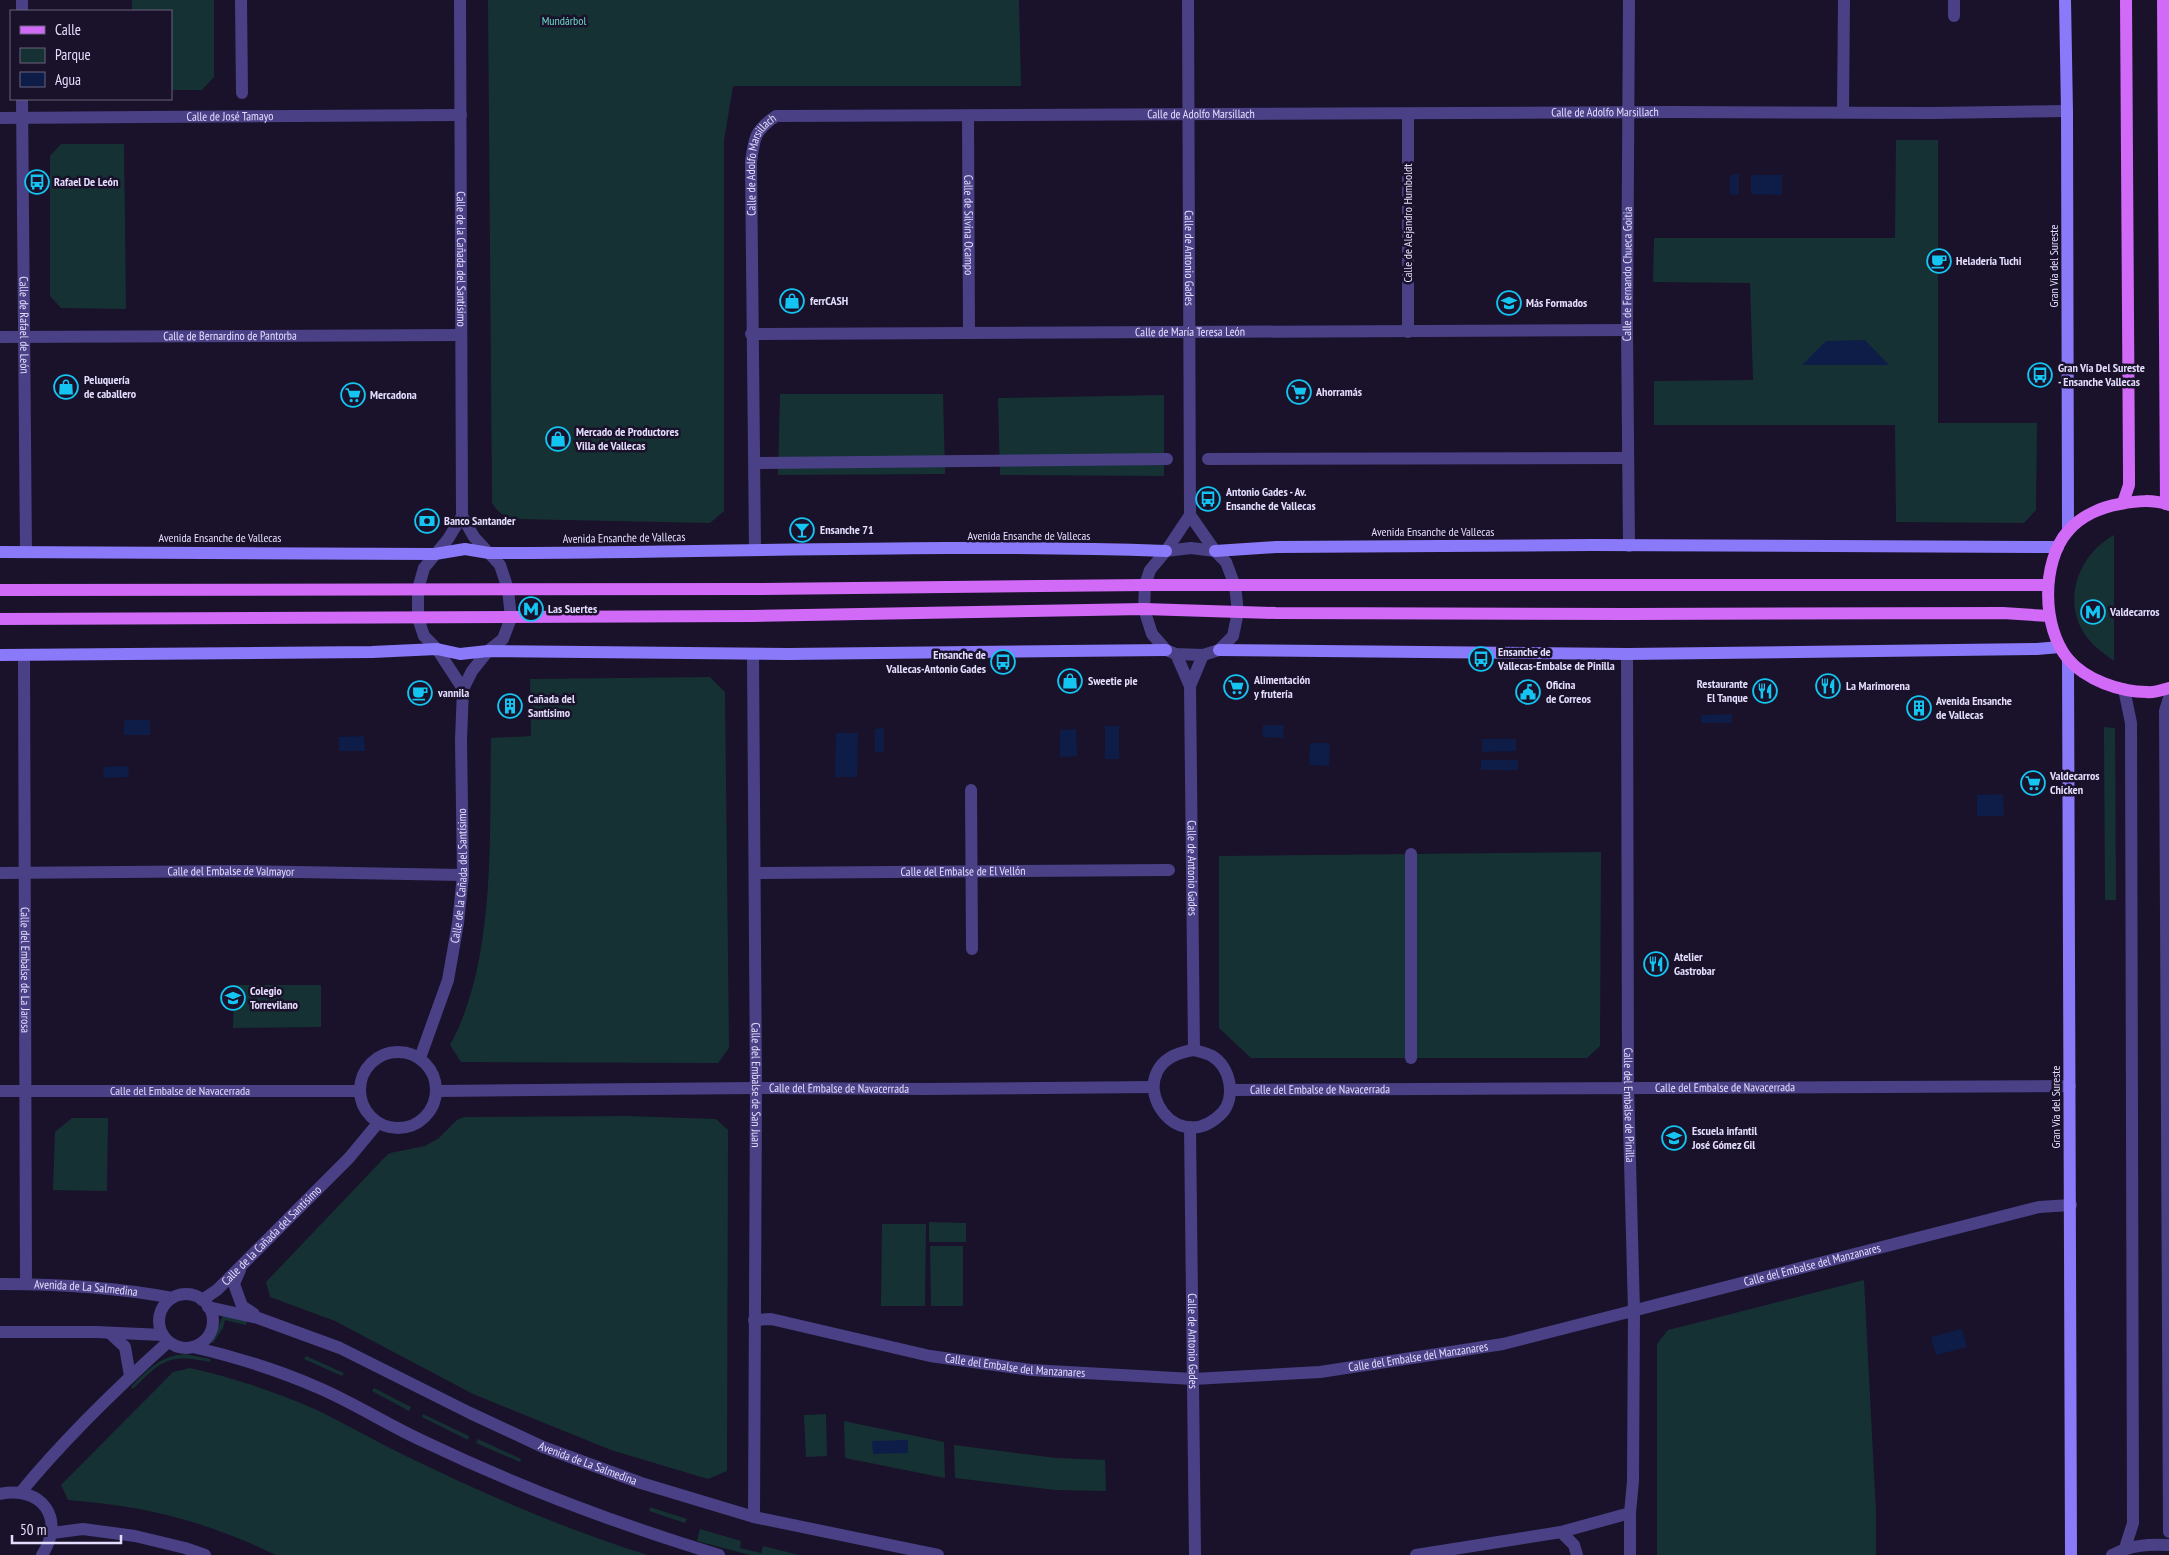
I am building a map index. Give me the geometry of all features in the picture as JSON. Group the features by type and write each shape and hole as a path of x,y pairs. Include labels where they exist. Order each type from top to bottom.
{"main road":[{"path":"2123,503 2129,472 2126,0"},
{"path":"2163,0 2168,504 2144,500 2102,507 2068,531 2058,547 2047,585 2049,616 2060,647 2068,659 2080,670 2098,680 2124,689 2148,692 2169,688"},
{"path":"0,590 762,589 1145,585 2047,585"},
{"path":"0,619 363,616 512,618 752,616 1144,609 1238,612 1627,614 2003,613 2049,616"}],"street":[{"path":"241,0 242,93"},
{"name":"Calle de la Cañada del Santísimo","path":"420,1058 448,980 458,923 463,875 461,740 463,689 472,671 488,651 504,639 512,618 508,588 500,565 474,537 462,516 460,0"},
{"name":"Calle de Antonio Gades","path":"1188,0 1190,515 1166,551 1150,570 1145,585 1144,609 1152,634 1171,652 1190,686"},
{"name":"Calle de Fernando Chueca Goitia","path":"1629,0 1630,112 1627,330 1629,546"},
{"path":"1843,112 1844,0"},
{"path":"1954,0 1954,16"},
{"name":"Gran Vía del Sureste","path":"2065,0 2068,531"},
{"name":"Calle de Rafael de León","path":"22,100 26,552"},
{"name":"Calle de Adolfo Marsillach","path":"755,550 755,463 751,334 751,162 753,140 762,125 776,116 2067,111"},
{"name":"Calle de Alejandro Humboldt","path":"1408,114 1408,332"},
{"name":"Calle de José Tamayo","path":"0,118 461,116"},
{"name":"Calle de Silvina Ocampo","path":"968,116 969,333"},
{"name":"Calle de María Teresa León","path":"751,334 1627,330"},
{"name":"Calle de Bernardino de Pantorba","path":"0,337 460,335"},
{"path":"1208,460 1628,458"},
{"path":"755,463 1167,459"},
{"path":"1190,515 1214,551 1226,562 1235,586 1238,612 1233,636 1220,650"},
{"path":"462,516 448,539 424,568 418,589 418,618 424,636 437,649 463,689"},
{"name":"Avenida Ensanche de Vallecas","path":"0,552 435,554 465,549 488,553 755,550 1105,549 1166,551 1191,548 1214,551 1286,547 2058,547"},
{"path":"0,655 372,652 437,649 460,654 488,651 753,654 1171,652 1203,656 1220,650 1628,654 2037,649 2060,647"},
{"name":"Calle del Embalse de San Juan","path":"753,654 756,1088 754,1517"},
{"name":"Calle del Embalse de Pinilla","path":"1628,654 1628,1087 1634,1311 1633,1481 1630,1513 1630,1555"},
{"name":"Calle del Embalse de La Jarosa","path":"24,655 26,1284"},
{"name":"Calle de Antonio Gades","path":"1194,1050 1190,686 1203,656"},
{"name":"Gran Vía del Sureste","path":"2068,659 2071,1555"},
{"path":"2124,689 2131,723 2133,1523 2125,1548"},
{"path":"2169,698 2165,711 2169,1532"},
{"path":"971,790 972,949"},
{"path":"1411,854 1411,1058"},
{"name":"Calle del Embalse de El Vellón","path":"754,873 1169,870"},
{"name":"Calle del Embalse de Valmayor","path":"0,873 243,871 463,875"},
{"path":"1194,1050 1213,1056 1226,1071 1231,1090 1227,1104 1214,1120 1204,1125 1190,1127 1174,1123 1164,1115 1156,1103 1152,1087 1157,1073 1164,1062 1181,1052 1194,1050"},
{"path":"397,1052 409,1053 420,1058 429,1067 435,1078 437,1091 435,1102 430,1112 422,1121 411,1126 389,1127 378,1123 363,1104 360,1091 362,1079 367,1069 380,1057 397,1052"},
{"name":"Calle del Embalse de Navacerrada","path":"1231,1090 2070,1086"},
{"name":"Calle del Embalse de Navacerrada","path":"437,1091 1152,1087"},
{"name":"Calle del Embalse de Navacerrada","path":"0,1091 360,1091"},
{"name":"Calle de la Cañada del Santísimo","path":"205,1303 349,1158 378,1123"},
{"name":"Calle de Antonio Gades","path":"1190,1127 1195,1555"},
{"name":"Calle del Embalse del Manzanares","path":"754,1320 771,1319 930,1356 1031,1370 1193,1379 1320,1372 1503,1344 2039,1207 2071,1204"},
{"name":"Avenida de La Salmedina","path":"242,1265 234,1284 242,1306 258,1318"},
{"name":"Avenida de La Salmedina","path":"0,1284 26,1284 148,1293 172,1298"},
{"path":"165,1339 159,1328 161,1310 172,1298 188,1294 205,1303 212,1323 211,1331 207,1338 193,1347"},
{"name":"Avenida de La Salmedina","path":"205,1303 258,1318 340,1348 543,1447 641,1482 754,1517 938,1555"},
{"path":"0,1332 96,1332 165,1339 184,1348 193,1347 271,1369 320,1388 422,1441 542,1495 664,1538 719,1555"},
{"path":"112,1334 125,1347 130,1376"},
{"path":"21,1492 48,1459 165,1339"},
{"path":"0,1494 21,1492 40,1501 48,1511 52,1523 52,1533 49,1545 42,1555"},
{"path":"1416,1555 1561,1532 1630,1513"},
{"path":"52,1533 83,1529 136,1536 205,1555"},
{"path":"1561,1532 1574,1545 1577,1555"},
{"path":"2112,1555 2125,1548 2149,1544 2169,1545"}],"green space":[{"path":"132,0 214,0 214,77 202,90 172,90 172,10 132,10"},
{"name":"Mundárbol","path":"488,0 1019,0 1021,86 733,86 724,141 724,511 710,523 517,519 503,514 492,503"},
{"path":"1896,140 1938,140 1938,423 2037,423 2036,510 2024,523 1896,522 1895,425 1654,425 1654,381 1753,380 1750,283 1653,282 1654,238 1895,238"},
{"path":"61,144 124,144 126,309 61,308 50,296 50,156"},
{"path":"780,394 943,394 945,474 778,475"},
{"path":"1164,395 1164,476 1000,475 998,398"},
{"path":"2114,535 2114,661 2090,641 2081,627 2076,613 2074,598 2076,583 2090,556 2101,544"},
{"path":"710,677 725,692 729,1048 718,1063 461,1062 450,1045 465,1011 476,974 483,935 490,854 491,738 531,736 530,679"},
{"path":"2104,727 2115,728 2116,900 2105,900"},
{"path":"1601,852 1600,1046 1587,1058 1251,1058 1219,1028 1219,856"},
{"path":"234,985 321,985 321,1027 233,1028"},
{"path":"626,1116 716,1119 728,1130 727,1471 708,1479 611,1450 473,1394 335,1321 270,1297 266,1282 390,1153 425,1146 439,1138 457,1120 464,1117"},
{"path":"72,1118 108,1118 107,1191 53,1190 55,1132"},
{"path":"929,1222 966,1223 966,1242 929,1242"},
{"path":"882,1224 926,1224 925,1306 881,1306"},
{"path":"930,1246 963,1246 963,1306 931,1306"},
{"path":"1864,1280 1876,1512 1876,1555 1657,1555 1657,1344 1668,1330"},
{"path":"223,1316 247,1321 246,1325 225,1320 223,1328 213,1343 211,1343"},
{"path":"185,1354 210,1359 210,1362 196,1359 175,1359 159,1366 133,1389 131,1387 161,1361 176,1355"},
{"path":"306,1356 344,1373 342,1376 304,1359"},
{"path":"190,1368 255,1386 303,1404 468,1485 557,1523 648,1555 276,1555 225,1533 175,1517 123,1506 68,1500 61,1485 173,1372"},
{"path":"374,1388 411,1407 409,1411 372,1391"},
{"path":"423,1414 469,1436 468,1440 422,1417"},
{"path":"826,1414 827,1456 806,1457 804,1415"},
{"path":"844,1421 944,1442 945,1478 845,1458"},
{"path":"478,1439 521,1459 520,1462 476,1443"},
{"path":"954,1445 1056,1458 1105,1460 1106,1491 1055,1490 955,1478"},
{"path":"650,1507 687,1519 685,1523 649,1511"},
{"path":"700,1529 741,1541 740,1548 761,1553 763,1546 799,1555 750,1555 697,1541"}],"water":[{"path":"1739,174 1739,195 1730,194 1730,175"},
{"path":"1751,175 1782,175 1782,195 1751,194"},
{"path":"1865,340 1889,365 1802,365 1826,341"},
{"path":"1732,714 1732,723 1701,723 1701,715"},
{"path":"124,720 150,720 150,735 124,735"},
{"path":"1263,725 1284,725 1283,738 1262,737"},
{"path":"1105,726 1119,726 1119,759 1105,759"},
{"path":"884,728 884,752 875,752 875,729"},
{"path":"1076,729 1077,756 1060,757 1060,730"},
{"path":"836,733 858,733 857,777 835,777"},
{"path":"364,736 365,751 339,751 339,737"},
{"path":"1482,739 1516,739 1516,751 1482,752"},
{"path":"1310,743 1330,743 1329,766 1309,765"},
{"path":"1481,760 1518,760 1518,770 1481,770"},
{"path":"128,766 129,777 104,778 103,767"},
{"path":"2003,794 2004,816 1977,816 1977,795"},
{"path":"1962,1329 1967,1347 1936,1355 1931,1337"},
{"path":"908,1440 908,1453 873,1454 872,1441"}],"place":[{"name":"Rafael De León","path":"37,182"},
{"name":"Heladería Tuchi","path":"1939,261"},
{"name":"ferrCASH","path":"792,301"},
{"name":"Más Formados","path":"1509,303"},
{"name":"Gran Vía Del Sureste - Ensanche Vallecas","path":"2040,375"},
{"name":"Peluquería de caballero","path":"66,387"},
{"name":"Ahorramás","path":"1299,392"},
{"name":"Mercadona","path":"353,395"},
{"name":"Mercado de Productores Villa de Vallecas","path":"558,439"},
{"name":"Antonio Gades - Av. Ensanche de Vallecas","path":"1208,499"},
{"name":"Banco Santander","path":"427,521"},
{"name":"Ensanche 71","path":"802,530"},
{"name":"Las Suertes","path":"531,609"},
{"name":"Valdecarros","path":"2093,612"},
{"name":"Ensanche de Vallecas-Embalse de Pinilla","path":"1481,659"},
{"name":"Ensanche de Vallecas-Antonio Gades","path":"1003,662"},
{"name":"Sweetie pie","path":"1070,681"},
{"name":"La Marimorena","path":"1828,686"},
{"name":"Alimentación y frutería","path":"1236,687"},
{"name":"Restaurante El Tanque","path":"1765,691"},
{"name":"Oficina de Correos","path":"1528,692"},
{"name":"vannila","path":"420,693"},
{"name":"Cañada del Santísimo","path":"510,706"},
{"name":"Avenida Ensanche de Vallecas","path":"1919,708"},
{"name":"Valdecarros Chicken","path":"2033,783"},
{"name":"Atelier Gastrobar","path":"1656,964"},
{"name":"Colegio Torrevilano","path":"233,998"},
{"name":"Escuela infantil José Gómez Gil","path":"1674,1138"}]}
